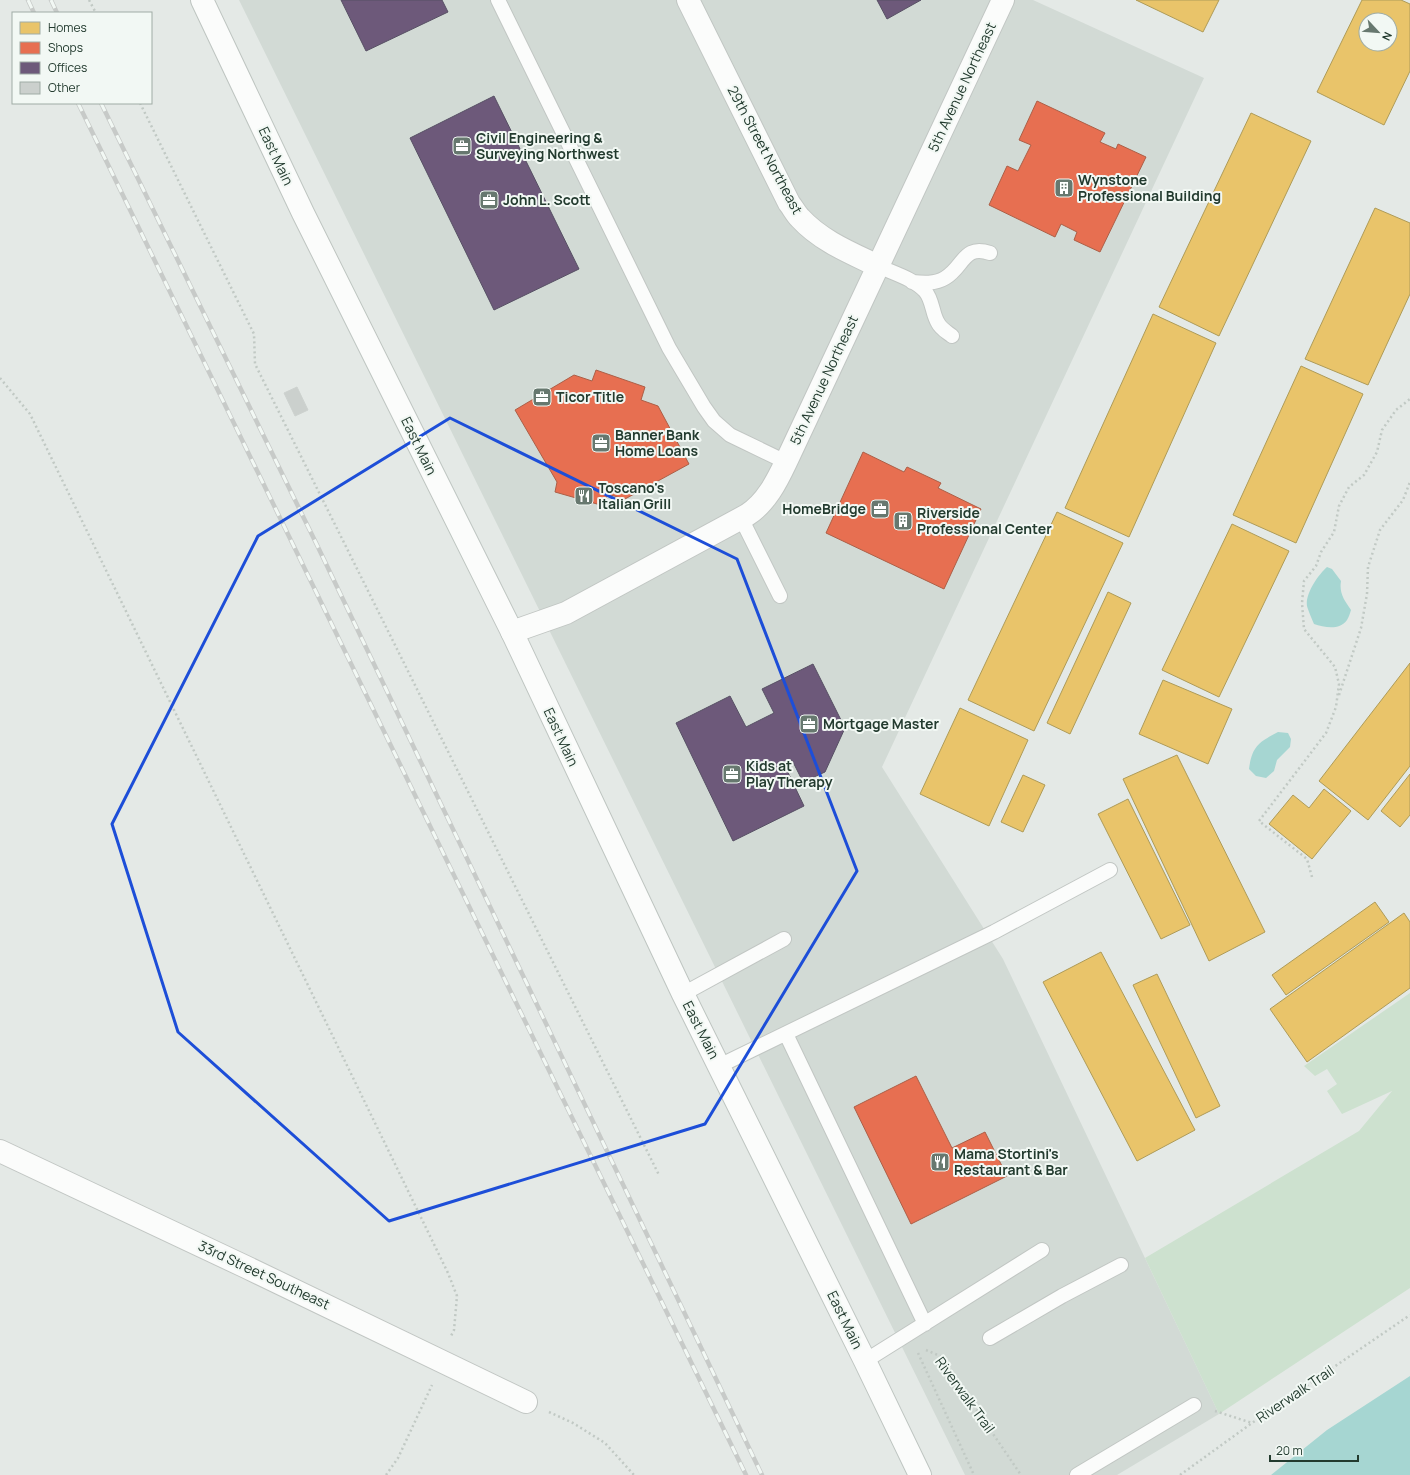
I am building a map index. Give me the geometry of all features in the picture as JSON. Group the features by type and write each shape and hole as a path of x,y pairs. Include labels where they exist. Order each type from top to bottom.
{"street":[{"name":"East Main","path":"202,0 303,213 512,632 683,994 920,1475"},
{"name":"29th Street Northeast","path":"688,0 789,203 800,218 819,234 838,247 878,266"},
{"name":"5th Avenue Northeast","path":"512,632 566,612 741,518 755,510 763,502 778,479 1003,0"},
{"name":"33rd Street Southeast","path":"0,1151 443,1361 526,1402"}],"lane":[{"path":"498,0 669,348 704,407 714,421 730,435 786,462"},
{"path":"911,282 927,284 939,281 952,273 965,258 973,252 980,250 990,253"},
{"path":"878,266 911,282 925,291 930,299 937,322 942,329 952,336"},
{"path":"741,518 780,596"},
{"path":"719,1066 994,932 1110,870"},
{"path":"683,994 784,939"},
{"path":"786,1034 925,1324"},
{"path":"865,1361 1042,1250"},
{"path":"990,1338 1062,1296 1121,1265"},
{"path":"1077,1475 1194,1405"}],"path":[{"path":"89,0 95,12"},
{"path":"140,104 254,334 255,364 659,1174"},
{"path":"0,378 30,414 448,1273 457,1296 454,1330 443,1361 398,1458 386,1475"},
{"path":"1337,700 1339,684 1336,667 1304,628 1302,603 1304,581 1316,566 1321,552 1334,532 1339,506 1349,487 1364,475 1377,452 1382,430 1396,410 1410,399"},
{"path":"1312,877 1307,859 1259,821 1326,733 1361,628 1367,594 1368,567 1380,530 1403,500 1410,482"},
{"name":"Riverwalk Trail","path":"1180,1475 1252,1423 1410,1315"},
{"name":"Riverwalk Trail","path":"921,1348 940,1356 1021,1475"},
{"name":"Riverwalk Trail","path":"918,1352 974,1475"},
{"path":"526,1402 573,1423 605,1443 634,1475"},
{"path":"1194,1405 1252,1423"}],"highlighted area":[{"path":"450,418 737,559 857,871 705,1124 389,1221 178,1032 112,824 258,536"}],"shaded area":[{"path":"239,0 1033,0 1204,78 882,767 1003,959 1219,1414 1117,1475 965,1475"}],"green space":[{"path":"1410,993 1410,1288 1219,1414 1145,1258 1359,1131 1392,1091 1342,1114 1327,1091 1337,1084 1327,1069 1315,1076 1304,1066"}],"water":[{"path":"1327,567 1332,569 1341,581 1341,593 1351,610 1347,620 1340,626 1336,627 1327,627 1314,624 1307,606 1310,590"},
{"path":"1278,732 1288,733 1291,739 1290,747 1277,760 1274,771 1266,778 1256,776 1249,769 1254,750 1261,742"},
{"path":"1410,1376 1410,1475 1271,1475 1327,1430"}],"building: Homes":[{"path":"1136,0 1219,0 1203,32"},
{"path":"1362,0 1401,0 1410,4 1410,71 1384,125 1317,92"},
{"path":"1251,113 1311,141 1219,336 1159,307"},
{"path":"1375,208 1410,223 1410,294 1368,385 1305,359"},
{"path":"1153,314 1216,343 1129,537 1065,508"},
{"path":"1301,366 1363,394 1296,543 1233,515"},
{"path":"1057,512 1123,543 1034,731 968,700"},
{"path":"1232,524 1289,551 1219,697 1162,670"},
{"path":"1108,592 1131,603 1070,734 1047,723"},
{"path":"1410,663 1410,766 1368,820 1319,781"},
{"path":"1163,680 1232,709 1208,764 1139,734"},
{"path":"960,708 1028,740 989,826 920,794"},
{"path":"1177,755 1265,932 1209,961 1123,779"},
{"path":"1410,774 1410,815 1400,827 1381,811"},
{"path":"1023,775 1045,785 1023,832 1001,822"},
{"path":"1324,789 1351,811 1312,859 1269,824 1293,795 1309,808"},
{"path":"1128,799 1190,925 1161,939 1098,814"},
{"path":"1375,902 1389,922 1286,995 1272,975"},
{"path":"1404,913 1410,922 1410,988 1307,1062 1270,1009"},
{"path":"1101,952 1195,1130 1137,1161 1043,982"},
{"path":"1157,974 1220,1106 1196,1118 1133,985"}],"building: Shops":[{"name":"Wynstone Professional Building","path":"1037,101 1105,133 1100,142 1116,149 1118,144 1146,157 1100,252 1074,240 1077,232 1061,224 1055,237 989,205 1007,166 1018,171 1031,145 1019,140"},
{"path":"596,370 645,387 641,400 658,406 689,464 625,499 607,494 604,506 555,492 557,482 515,410 574,375 592,381"},
{"name":"Riverside Professional Center","path":"863,452 904,472 907,467 941,483 938,488 981,509 944,589 826,533"},
{"name":"Mama Stortini's Restaurant & Bar","path":"916,1076 952,1148 985,1132 1007,1176 911,1224 854,1107"}],"building: Offices":[{"path":"341,0 442,0 448,12 366,51"},
{"path":"877,0 921,0 887,19"},
{"path":"494,96 579,269 494,310 410,138"},
{"path":"813,664 845,728 825,772 803,782 792,760 784,764 804,806 733,841 676,723 730,696 746,727 774,713 762,689"}],"building: Other":[{"path":"297,387 308,410 295,416 284,393"}],"railway":[{"path":"28,0 34,12"},
{"path":"51,0 57,12"},
{"path":"78,104 746,1475"},
{"path":"101,104 317,545 762,1475"}],"place":[{"name":"Civil Engineering & Surveying Northwest","path":"462,146"},
{"name":"Wynstone Professional Building","path":"1064,188"},
{"name":"John L. Scott","path":"489,200"},
{"name":"Ticor Title","path":"542,397"},
{"name":"Banner Bank Home Loans","path":"601,443"},
{"name":"Toscano's Italian Grill","path":"584,496"},
{"name":"HomeBridge","path":"880,509"},
{"name":"Riverside Professional Center","path":"903,521"},
{"name":"Mortgage Master","path":"809,724"},
{"name":"Kids at Play Therapy","path":"732,774"},
{"name":"Mama Stortini's Restaurant & Bar","path":"940,1162"}]}
